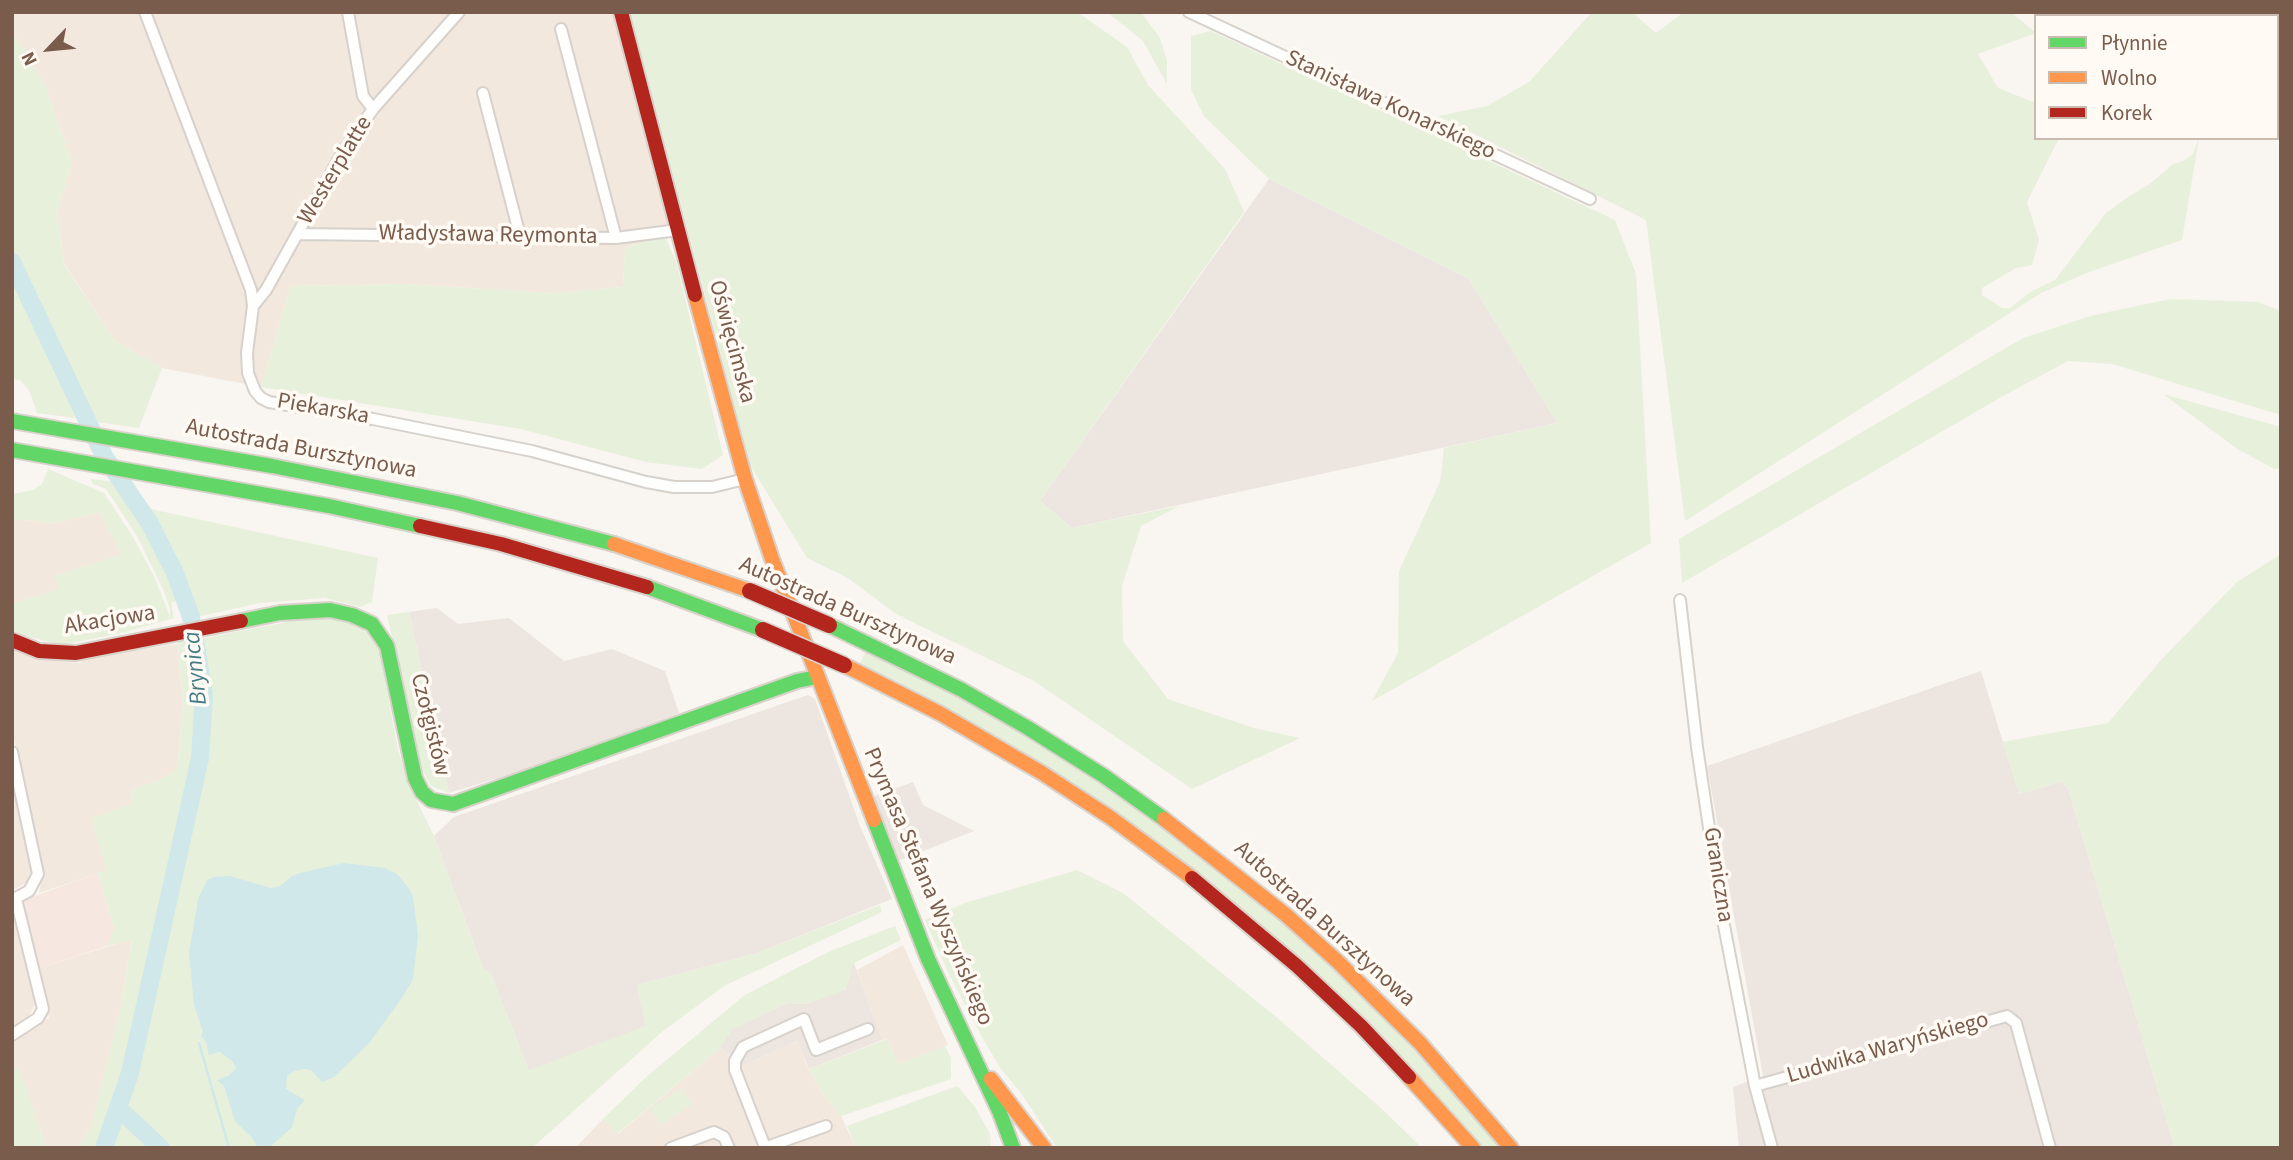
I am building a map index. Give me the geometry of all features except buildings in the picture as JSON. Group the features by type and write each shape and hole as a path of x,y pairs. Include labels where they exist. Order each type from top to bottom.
{"main road":[{"name":"Oświęcimska","path":"621,12 745,479 817,677"},
{"name":"Autostrada Bursztynowa","path":"12,421 405,492 536,522 658,557 750,591 829,625 962,690 1058,746 1139,800 1209,852 1286,915 1378,1002 1456,1083 1511,1148"},
{"path":"19,451 388,518 501,544 617,578 763,629 844,665 1000,747 1111,818 1193,879 1269,941 1342,1007 1405,1071 1474,1148"},
{"name":"Czołgistów","path":"176,634 280,613 330,610 352,615 372,624 387,646 415,778 422,792 431,800 453,804 797,681 817,677"},
{"name":"Akacjowa","path":"12,640 38,651 76,653 176,634"},
{"name":"Prymasa Stefana Wyszyńskiego","path":"817,677 928,959 1000,1113 1013,1148"},
{"path":"971,1051 1044,1148"},
{"path":"1000,1113 1004,1148"},
{"name":"Prymasa Stefana Wyszyńskiego","path":"1000,1113 1022,1148"}],"street":[{"name":"Piekarska","path":"145,12 251,290 253,306 247,353 248,373 254,391 270,402 373,419 532,451 646,482 674,487 712,487 745,479"},
{"path":"348,12 363,96 373,109"},
{"name":"Westerplatte","path":"253,306 266,290 344,150 373,109 459,12"},
{"name":"Stanisława Konarskiego","path":"1189,12 1590,200"},
{"path":"561,29 616,238"},
{"path":"483,93 520,236"},
{"name":"Władysława Reymonta","path":"298,234 616,238 678,230"},
{"name":"Graniczna","path":"1679,600 1722,915 1755,1086 1772,1148"},
{"path":"12,752 38,874 29,891 14,899 43,1009 38,1018 12,1035"},
{"name":"Ludwika Waryńskiego","path":"1755,1086 2007,1016 2016,1023 2050,1148"},
{"path":"826,1126 765,1147 735,1070 735,1062 743,1047 804,1018 816,1050 868,1030"},
{"path":"671,1148 714,1132 724,1137 729,1148"}],"shaded area":[{"path":"12,12 630,12 685,222 625,249 623,287 553,293 406,284 291,286 261,387 162,368 115,341 64,263 57,211 72,163 45,85 12,31"},
{"path":"1269,179 1469,279 1557,423 1072,528 1040,501"},
{"path":"100,512 122,555 55,576 61,589 12,604 12,519 55,523"},
{"path":"437,608 458,624 509,618 564,661 612,649 665,671 679,713 546,763 449,793 409,612"},
{"path":"178,644 183,703 177,769 164,778 131,790 132,804 107,870 39,893 44,869 12,730 12,648 37,659 81,663 82,660 122,652"},
{"path":"1981,671 2019,794 2061,782 2068,788 2175,1148 1739,1148 1733,1087 1763,1076 1707,766"},
{"path":"808,695 815,699 860,826 892,899 757,953 637,985 646,1026 529,1071 491,973 483,968 434,836 454,817"},
{"path":"913,782 923,805 974,831 898,861 872,797"},
{"path":"12,784 32,869 30,881 12,890"},
{"path":"98,873 114,929 107,946 37,969 21,901"},
{"path":"12,913 37,999 28,1018 12,1028"},
{"path":"132,939 120,1011 91,1127 78,1148 46,1148 19,1069 12,1071 12,1039 49,1018 37,969"},
{"path":"903,945 948,1045 898,1064 887,1039 881,1038 857,970"},
{"path":"854,963 882,1040 809,1069 797,1041 744,1065 720,1048 732,1029 788,1003 808,1004"},
{"path":"797,1041 806,1064 824,1096 841,1116 856,1148 575,1148 603,1119 618,1134 720,1048 744,1065"}],"green space":[{"path":"630,12 1077,12 1127,47 1148,85 1225,169 1244,212 1040,501 1072,528 1179,506 1141,526 1122,586 1123,641 1168,699 1254,728 1300,738 1192,789 1034,681 896,614 848,578 807,558 750,465"},
{"path":"1107,12 1141,12 1160,38 1167,61 1167,84 1143,41"},
{"path":"1592,12 1632,12 1656,33 1684,12 2011,12 2034,34 1978,54 1998,88 2034,102 2034,140 2058,140 2027,202 2039,240 2032,265 2016,268 1982,288 1982,295 2002,308 2010,308 2032,291 2055,280 2106,213 2151,183 2173,164 2193,154 2199,140 2182,240 2089,272 2041,293 1685,521 1646,220 1438,116 1487,106 1529,82"},
{"path":"12,31 45,85 72,163 57,211 64,264 115,341 162,368 139,428 90,421 12,249"},
{"path":"1211,31 1615,220 1636,274 1651,543 1372,701 1398,653 1399,571 1440,482 1444,448 1557,423 1469,279 1269,179 1204,116 1191,90 1191,36"},
{"path":"663,232 676,261 723,455 702,469 646,462 521,429 261,387 291,286 405,284 553,293 623,287 625,249"},
{"path":"12,275 76,418 37,413 29,390 20,380 12,379"},
{"path":"2171,299 2258,302 2281,311 2281,415 2112,364 2068,361 1682,583 1679,539 2023,338 2094,315"},
{"path":"2163,394 2281,427 2281,469 2274,469 2236,448"},
{"path":"48,469 104,493 133,537 154,576 170,617 170,608 163,589 137,536 106,489 93,484 90,479 117,482 144,524 180,599 171,603 174,618 63,645 21,635 12,629 12,604 60,589 54,576 121,555 100,512 55,523 12,519 12,494 33,490 42,484"},
{"path":"146,508 378,558 372,602 360,607 325,598 260,603 196,617 187,587 169,546"},
{"path":"2281,554 2281,1148 2175,1148 2068,788 2061,782 2019,794 2002,742 2108,723 2161,660 2237,582"},
{"path":"409,612 449,793 431,786 422,770 387,615"},
{"path":"313,617 351,621 372,637 379,648 398,750 413,793 434,836 483,968 491,973 529,1070 645,1026 637,985 757,953 880,905 882,912 724,986 663,1031 532,1148 170,1148 125,1106 185,855 207,743 208,694 199,639"},
{"path":"190,639 199,718 196,756 153,952 122,1083 98,1148 78,1148 91,1127 120,1011 132,940 107,946 114,929 98,873 106,870 91,818 132,804 131,790 164,778 177,769 183,703 178,641"},
{"path":"867,649 986,712 1137,807 1278,917 1386,1019 1502,1148 1482,1148 1243,911 859,665"},
{"path":"1077,870 1123,893 1275,1016 1382,1109 1422,1148 1057,1148 983,1039 925,920 965,903"},
{"path":"895,926 901,940 854,963 846,990 807,1004 788,1003 733,1029 720,1048 617,1134 603,1119 645,1078 745,995 828,952"},
{"path":"887,1039 898,1064 945,1046 951,1058 951,1079 841,1116 824,1096 809,1069"},
{"path":"19,1068 46,1148 12,1148 12,1071"},
{"path":"957,1086 975,1107 990,1134 991,1148 856,1148 847,1126"},
{"path":"681,1088 692,1104 661,1125 650,1109"},
{"path":"122,1116 154,1148 111,1148"}],"water":[{"path":"344,863 385,868 397,874 408,887 413,896 418,936 413,979 370,1042 334,1077 322,1082 311,1070 304,1069 287,1076 286,1089 305,1100 297,1109 292,1127 270,1147 258,1148 235,1121 224,1086 217,1080 230,1075 236,1068 232,1061 220,1052 209,1055 206,1042 201,1036 203,1032 194,1005 189,953 198,899 207,880 214,877 230,876 271,888 280,886 300,873"}],"waterway":[{"name":"Brynica","path":"12,262 104,456 149,522 175,573 191,617 204,694 200,758 130,1073 104,1148"},
{"path":"199,1043 229,1148"},
{"path":"118,1108 161,1148"}],"traffic: fast":[{"path":"12,421 272,466 457,503 614,544"},
{"path":"12,450 329,506 420,526"},
{"path":"647,587 763,630"},
{"path":"241,621 280,613 330,610 352,615 372,624 387,646 415,778 422,792 431,800 453,804 797,681 817,677"},
{"path":"829,625 962,690 1028,728 1104,776 1164,819"},
{"path":"874,820 928,959 1000,1113 1013,1148"}],"traffic: slow":[{"path":"695,295 745,479 772,559 874,820"},
{"path":"614,544 750,591"},
{"path":"844,665 941,714 1042,773 1111,818 1192,878"},
{"path":"1164,819 1286,915 1337,961 1420,1043 1511,1148"},
{"path":"1409,1077 1473,1148"},
{"path":"991,1079 1044,1148"}],"traffic: jam":[{"path":"621,12 695,295"},
{"path":"420,526 501,544 647,587"},
{"path":"750,591 829,625"},
{"path":"12,640 39,651 76,653 241,621"},
{"path":"763,630 844,665"},
{"path":"1192,878 1297,966 1361,1026 1409,1077"}]}
